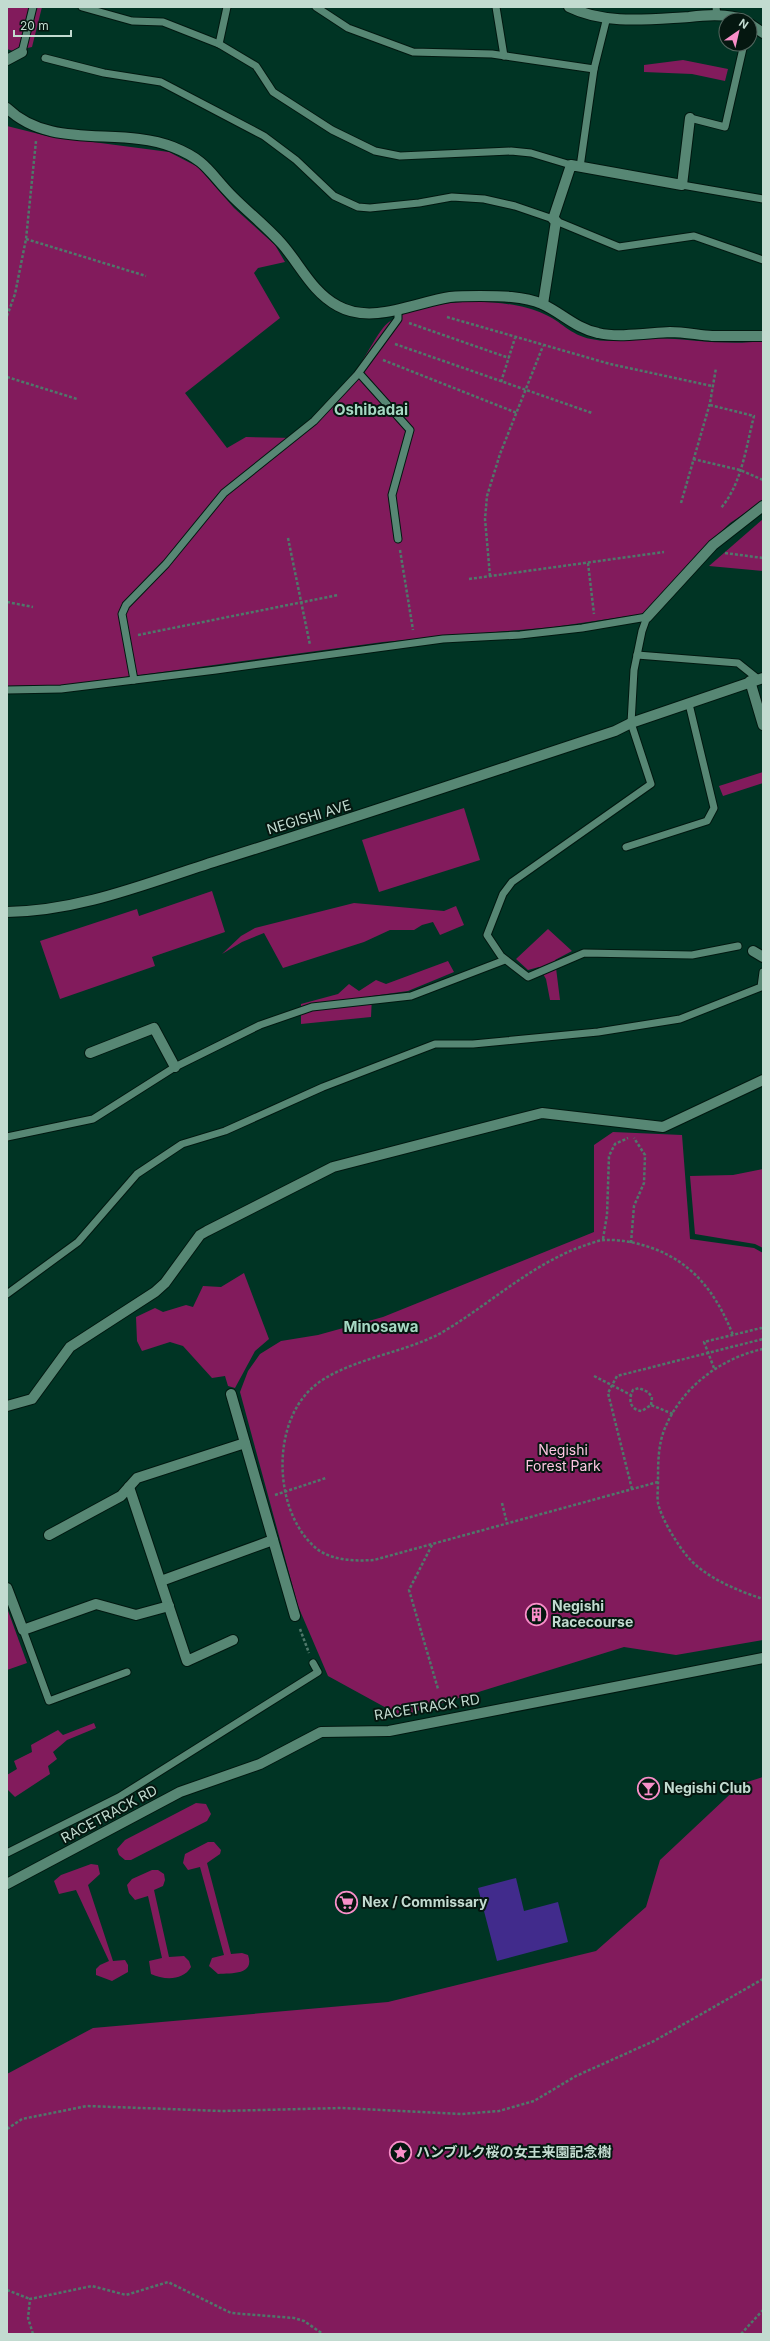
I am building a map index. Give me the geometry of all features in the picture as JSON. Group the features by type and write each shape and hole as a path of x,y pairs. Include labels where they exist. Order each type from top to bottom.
{"street":[{"path":"569,7 606,17 642,20 716,12"},
{"path":"7,60 22,52"},
{"path":"7,108 18,117 38,127 96,137 150,140 191,155 206,165 231,196 282,244 302,273 323,297 340,308 355,312 398,314 451,297 482,296 521,298 543,304 576,325 599,334 672,332 763,336"},
{"path":"543,304 554,220 576,166 682,185 690,118"},
{"path":"647,617 708,550 763,506"},
{"path":"757,680 763,725"},
{"name":"NEGISHI AVE","path":"7,912 30,912 101,899 615,731 631,723 757,680"},
{"path":"754,951 763,957"},
{"path":"90,1053 154,1028 175,1067"},
{"path":"7,1406 32,1399 70,1347 160,1288 200,1235 333,1167 542,1113 663,1126 763,1080"},
{"path":"231,1394 295,1616"},
{"path":"49,1535 121,1496 137,1478 245,1443"},
{"path":"129,1487 187,1660 233,1640"},
{"path":"160,1581 273,1540"},
{"path":"7,1588 23,1630 96,1604 136,1615 169,1606"},
{"name":"RACETRACK RD","path":"7,1884 180,1792 260,1764 321,1732 389,1731 763,1658"}],"lane":[{"path":"22,52 33,7"},
{"path":"82,7 132,21 163,22 219,44 256,66 273,92 332,130 374,151 400,156 511,151 531,152 576,166 594,69 606,17"},
{"path":"219,44 227,7"},
{"path":"316,7 348,28 413,52 504,56 594,69"},
{"path":"496,7 504,56"},
{"path":"690,118 725,127 742,52"},
{"path":"45,58 104,73 161,82 264,136 296,160 334,196 358,207 370,208 420,203 439,198 468,198 515,206 554,220 619,247 694,236 763,260"},
{"path":"682,185 763,199"},
{"path":"134,680 122,614 126,605 166,564 224,493 314,421 359,373 383,340 398,314"},
{"path":"359,373 410,430 392,495 398,539"},
{"path":"7,690 61,689 415,642 520,635 593,626 647,617 634,670 631,723 652,784 512,882 503,894 487,935 505,960 528,977 584,953 692,955 738,946"},
{"path":"637,655 738,663 757,680"},
{"path":"626,847 707,821 714,808 689,704"},
{"path":"7,1137 93,1119 175,1067 260,1025 312,1007 411,996 505,960"},
{"path":"7,1294 78,1242 137,1174 182,1144 225,1131 323,1087 435,1044 472,1044 598,1032 680,1019 760,986 763,972"},
{"path":"23,1630 49,1701 127,1672"},
{"path":"7,1853 126,1792 318,1672 313,1663"}],"path":[{"path":"7,316 15,294 26,239 38,127"},
{"path":"26,239 146,276"},
{"path":"398,314 509,358"},
{"path":"447,317 543,346 654,375 712,386"},
{"path":"501,382 516,338"},
{"path":"383,340 592,413"},
{"path":"490,576 485,519 487,496 500,454 543,346"},
{"path":"371,356 517,414"},
{"path":"681,502 710,405 716,368"},
{"path":"7,377 77,399"},
{"path":"710,405 754,416 740,470 732,493 721,508"},
{"path":"693,459 740,470 763,480"},
{"path":"288,538 311,650"},
{"path":"398,539 415,642"},
{"path":"708,550 763,558"},
{"path":"469,579 664,552"},
{"path":"588,563 593,626"},
{"path":"126,637 338,595"},
{"path":"7,602 33,607"},
{"path":"603,1239 607,1215 609,1156 615,1144 633,1136 645,1155 644,1183 634,1206 630,1243"},
{"path":"658,1482 374,1560 346,1561 318,1550 299,1530 289,1511 285,1492 283,1449 292,1414 311,1388 337,1371 403,1350 440,1333 532,1271 559,1256 603,1239 655,1248 672,1257 699,1279 719,1302 732,1334"},
{"path":"714,1368 704,1342 732,1334 762,1328 763,1332"},
{"path":"632,1489 608,1393 617,1376 763,1339"},
{"path":"763,1349 736,1357 714,1368 681,1400 663,1435 658,1461 658,1504 672,1534 688,1557 712,1575 737,1590 763,1599"},
{"path":"594,1376 631,1395"},
{"path":"644,1389 652,1397 651,1405 642,1411 636,1411 631,1402 631,1395 634,1390 644,1389"},
{"path":"651,1405 673,1414"},
{"path":"261,1500 326,1478"},
{"path":"502,1503 507,1524"},
{"path":"433,1544 409,1590 438,1689"},
{"path":"295,1616 313,1663"},
{"path":"7,2129 22,2119 87,2106 222,2111 342,2108 462,2114 499,2111 534,2101 576,2076 654,2040 763,1979"},
{"path":"7,2290 30,2299 92,2286 126,2295 168,2282 231,2313 279,2316 299,2320 323,2334"},
{"path":"30,2299 28,2318 32,2334"},
{"path":"740,2334 763,2310"}],"green space":[{"path":"7,7 42,7 32,47 13,51 7,49"},
{"path":"683,60 728,69 725,81 692,74 644,72 644,65"},
{"path":"7,126 47,136 169,152 198,167 234,208 275,245 285,262 258,268 254,273 280,318 185,393 227,448 246,437 294,438 327,405 350,378 385,325 404,314 423,308 444,304 487,302 508,304 528,308 544,314 571,331 591,339 615,341 647,338 722,343 763,341 763,501 730,523 710,542 647,612 642,614 554,627 383,642 67,685 7,686"},
{"path":"763,519 763,571 709,566"},
{"path":"763,772 763,783 723,796 719,786"},
{"path":"464,808 480,860 379,892 362,840"},
{"path":"212,891 225,932 152,957 155,966 60,999 40,941 137,909 139,916"},
{"path":"354,903 444,911 456,906 464,925 440,935 433,922 422,925 414,930 390,930 364,942 283,968 264,933 242,942 222,954 241,936 255,928"},
{"path":"548,929 572,951 555,960 560,1000 550,1000 546,979 539,967 528,970 516,959"},
{"path":"448,961 454,972 408,991 372,996 371,1017 301,1024 301,1004 338,994 349,984 359,991 376,980 386,984"},
{"name":"Negishi Forest Park","path":"613,1132 682,1135 690,1239 754,1248 763,1253 763,1640 676,1655 624,1647 401,1716 328,1676 298,1606 240,1392 248,1371 260,1354 281,1341 318,1335 383,1317 594,1232 594,1145"},
{"path":"763,1169 763,1248 755,1244 695,1234 690,1176 733,1175"},
{"path":"244,1273 269,1339 255,1351 235,1388 228,1386 225,1376 212,1378 183,1346 170,1342 142,1351 137,1341 136,1317 155,1308 163,1312 186,1305 193,1307 203,1286 221,1287"},
{"path":"7,1608 27,1663 7,1670"},
{"path":"94,1723 96,1728 67,1740 53,1752 57,1759 48,1766 50,1774 15,1797 7,1789 7,1775 17,1769 14,1761 32,1752 31,1745 58,1730 63,1735"},
{"path":"763,1777 763,2334 7,2334 7,2074 93,2028 388,2002 596,1951 646,1907 660,1860 741,1784"},
{"path":"196,1803 206,1804 211,1814 207,1821 131,1860 125,1860 119,1855 117,1849 125,1840"},
{"path":"208,1842 214,1842 221,1850 220,1854 207,1863 231,1954 242,1953 248,1955 248,1966 241,1972 218,1974 209,1966 212,1958 224,1955 200,1867 188,1870 183,1863 185,1854"},
{"path":"91,1864 98,1865 100,1874 88,1885 113,1961 125,1960 128,1965 128,1972 112,1981 96,1975 96,1969 100,1965 109,1961 76,1890 59,1894 54,1881 61,1875"},
{"path":"152,1870 158,1870 164,1874 165,1880 163,1886 154,1890 169,1957 184,1956 189,1961 191,1967 188,1972 178,1977 167,1978 151,1974 149,1961 162,1958 148,1896 135,1900 129,1893 127,1885 132,1879"}],"shaded area":[{"path":"516,1878 524,1911 558,1902 568,1942 497,1961 478,1888"}],"place":[{"name":"Negishi Racecourse","path":"536,1614"},
{"name":"Negishi Club","path":"648,1788"},
{"name":"Nex / Commissary","path":"347,1902"},
{"name":"ハンブルク桜の女王来園記念樹","path":"401,2152"}],"district":[{"name":"Oshibadai","path":"371,410"},
{"name":"Minosawa","path":"381,1327"}]}
